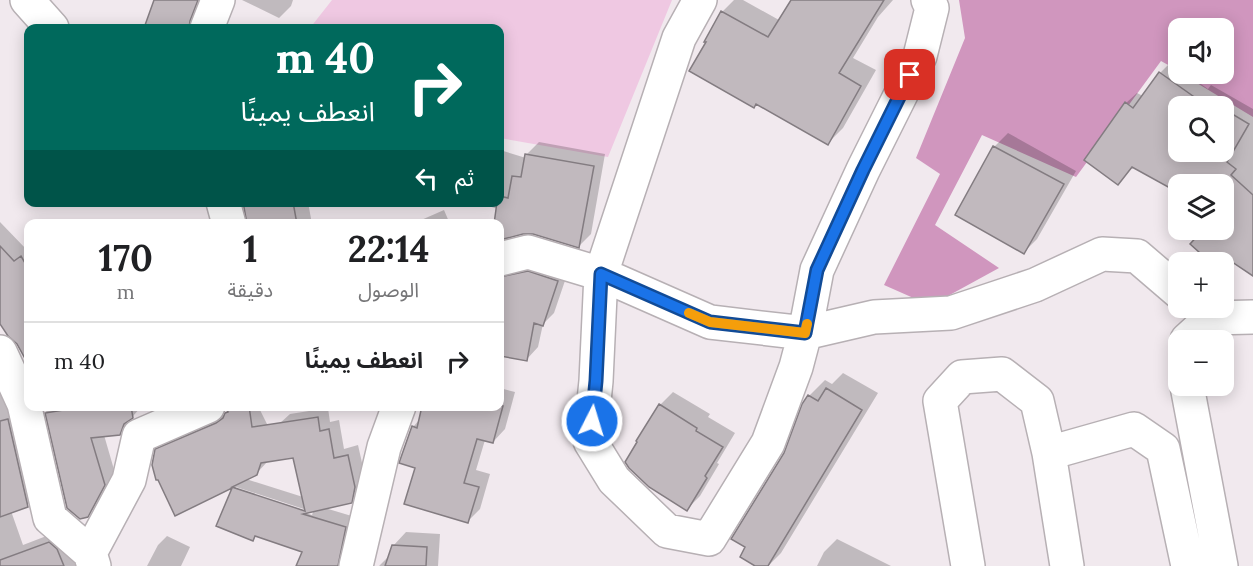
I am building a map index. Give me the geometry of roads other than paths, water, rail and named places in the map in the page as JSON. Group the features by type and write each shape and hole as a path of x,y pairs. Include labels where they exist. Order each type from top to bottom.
{"street":[{"path":"27,0 48,24"},
{"path":"209,24 218,0"},
{"path":"700,0 679,38 601,274 591,441 614,480 667,531 709,539 768,443 796,367 817,270 863,170 920,56 932,8 928,0"},
{"path":"504,258 528,252 601,274 710,322 805,333 874,317 951,313 1035,285 1102,254 1137,255 1168,282"},
{"path":"1234,315 1253,317"},
{"path":"0,352 24,404"},
{"path":"968,566 940,400 962,377 1002,374 1037,401 1067,566"},
{"path":"1189,396 1221,566"},
{"path":"26,411 50,518 92,560 129,480 139,436 196,411"},
{"path":"356,566 384,447 397,411"},
{"path":"1048,453 1134,429 1163,449 1199,448"},
{"path":"1163,449 1188,566"}]}
